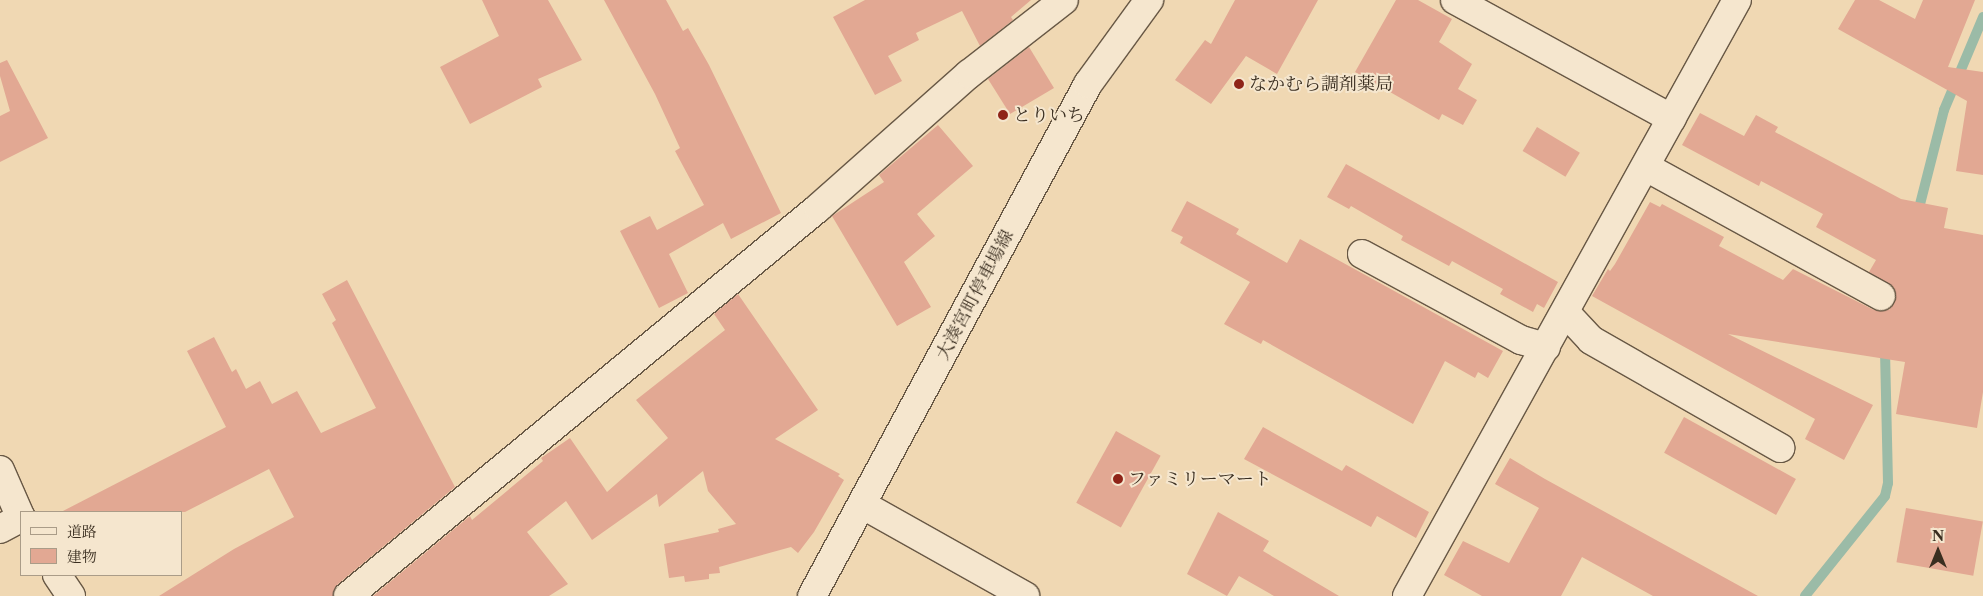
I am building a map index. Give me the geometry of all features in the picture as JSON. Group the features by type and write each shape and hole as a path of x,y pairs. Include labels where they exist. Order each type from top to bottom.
{"street":[{"path":"348,596 818,208 969,74 1064,0"},
{"name":"大湊宮町停車場線","path":"812,596 863,505 1088,84 1149,0"},
{"path":"1455,0 1672,119"},
{"path":"1411,594 1737,0"},
{"path":"1646,167 1880,296"},
{"path":"1362,254 1521,340 1546,347"},
{"path":"1565,312 1591,340 1780,448"},
{"path":"0,470 20,516"},
{"path":"863,505 1025,596"},
{"path":"0,528 20,518"},
{"path":"58,576 70,596"}],"building":[{"path":"482,0 548,0 582,60 538,79 542,87 470,124 440,67 499,36"},
{"path":"604,0 666,0 683,31 688,28 709,65 781,213 731,239 723,223 669,254 688,293 659,308 620,231 650,216 657,230 704,205 675,151 680,148 655,94"},
{"path":"865,0 1031,0 1011,17 1013,20 980,46 962,11 916,33 919,40 888,56 902,81 875,95 833,17"},
{"path":"1235,0 1318,0 1277,74 1246,56 1211,104 1175,80 1205,40 1211,44"},
{"path":"1396,0 1418,0 1452,19 1439,42 1472,64 1458,89 1477,100 1463,125 1442,114 1439,120 1355,72"},
{"path":"1855,0 1879,0 1915,19 1923,0 1975,0 1948,67 1983,72 1983,175 1956,171 1967,101 1838,29"},
{"path":"1029,47 1054,88 1010,114 988,79"},
{"path":"7,60 48,138 0,162 0,116 10,111 0,76 0,63"},
{"path":"1700,113 1744,136 1756,115 1778,127 1775,132 1901,199 1948,208 1944,228 1983,235 1983,392 1977,428 1896,414 1905,362 1728,334 1873,405 1844,460 1805,439 1815,419 1592,296 1608,269 1610,271 1615,264 1650,202 1660,207 1662,204 1724,237 1719,246 1783,280 1793,269 1874,310 1889,310 1894,304 1894,288 1869,272 1876,260 1816,227 1823,214 1761,181 1759,186 1682,145"},
{"path":"938,125 973,166 917,214 935,236 904,262 931,307 897,326 832,216 884,182 879,175"},
{"path":"1537,127 1580,153 1565,177 1523,151"},
{"path":"1346,164 1558,282 1544,308 1537,304 1533,312 1500,294 1503,289 1452,261 1449,266 1401,240 1403,236 1351,206 1349,209 1327,197"},
{"path":"1187,201 1239,229 1236,234 1287,263 1300,239 1503,351 1488,378 1478,372 1475,378 1445,361 1413,424 1263,340 1261,344 1224,324 1250,282 1180,243 1183,237 1171,231"},
{"path":"347,280 455,487 338,584 333,596 159,596 234,549 294,517 269,469 185,512 63,511 226,427 187,351 214,337 232,372 236,369 246,389 260,381 272,404 297,391 321,433 376,408 332,323 336,320 322,294"},
{"path":"738,294 818,410 775,439 840,474 838,476 844,480 814,532 798,553 791,547 719,567 720,573 709,574 709,579 685,582 684,576 669,578 664,544 719,532 718,529 736,524 708,491 703,471 659,507 657,494 592,540 566,501 527,532 568,584 549,596 373,596 470,516 472,520 543,461 541,458 570,438 607,492 668,438 636,400 725,330 714,314"},
{"path":"1684,417 1796,479 1776,515 1664,453"},
{"path":"1263,427 1342,471 1346,465 1429,512 1416,538 1377,516 1371,527 1244,459"},
{"name":"ファミリーマート","path":"1116,431 1161,456 1121,527 1076,503"},
{"path":"1510,458 1758,596 1653,596 1582,557 1561,596 1482,596 1444,575 1463,541 1509,563 1539,508 1495,484"},
{"path":"1906,508 1983,522 1973,576 1896,562"},
{"path":"1218,512 1269,541 1263,551 1339,596 1274,596 1239,576 1227,596 1187,574"}],"waterway":[{"path":"1917,216 1944,110 1983,17"},
{"path":"1805,596 1885,496 1888,483 1885,346"}],"place":[{"name":"なかむら調剤薬局","path":"1239,84"},
{"name":"とりいち","path":"1003,115"},
{"name":"ファミリーマート","path":"1118,479"}]}
